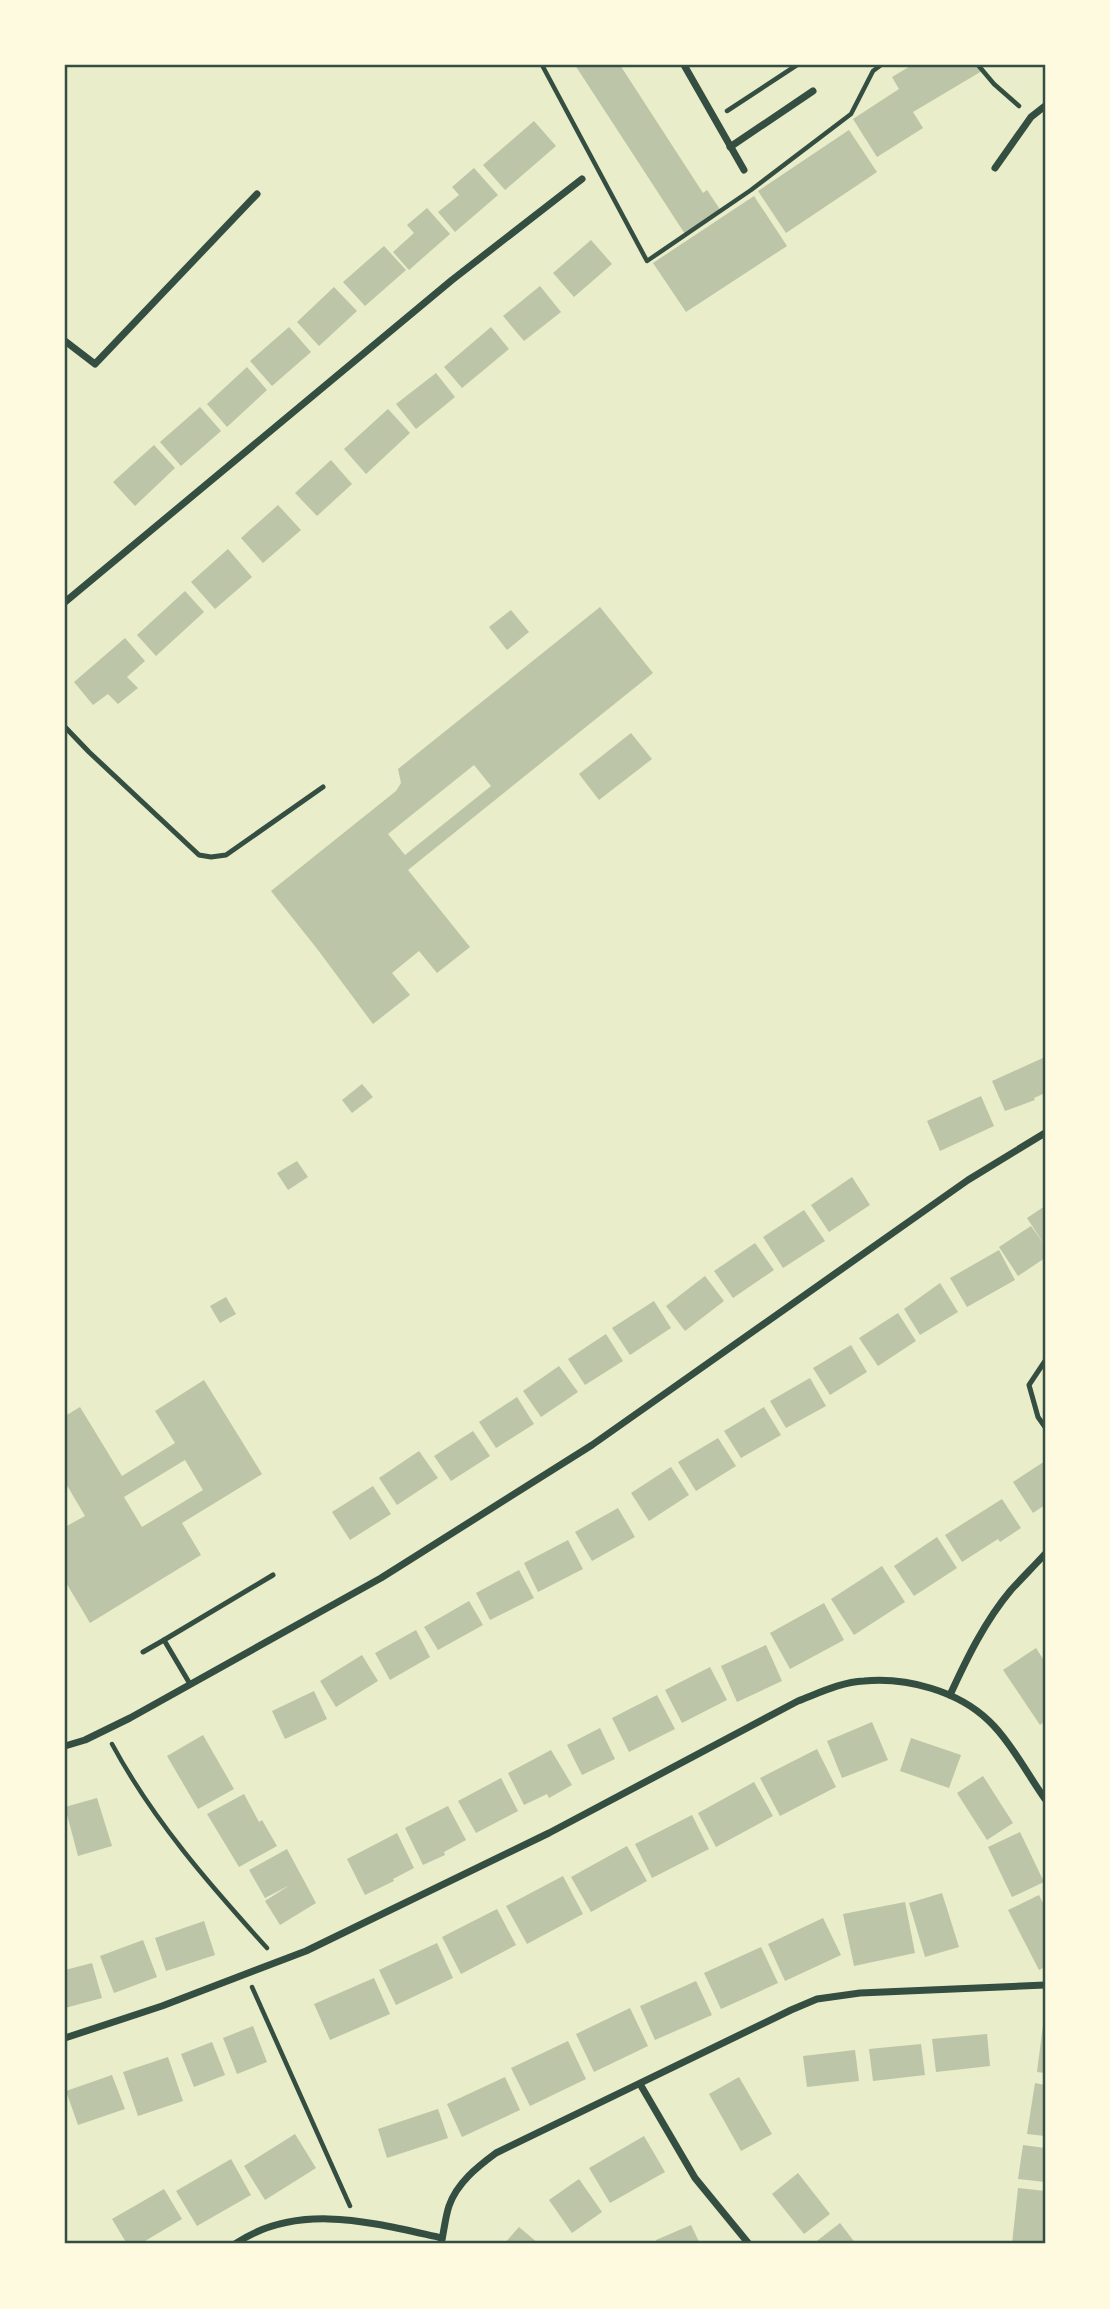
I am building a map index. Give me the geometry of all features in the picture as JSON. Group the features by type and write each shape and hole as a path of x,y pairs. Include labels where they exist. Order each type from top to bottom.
{"street":[{"path":"684,65 744,170"},
{"path":"730,147 813,90"},
{"path":"995,168 1031,117 1045,106"},
{"path":"65,602 452,280 582,179"},
{"path":"65,341 95,364 257,194"},
{"path":"65,1746 105,1730 381,1578 592,1445 968,1180 1045,1133"},
{"path":"950,1695 969,1654 990,1619 1010,1591 1045,1554"},
{"path":"65,2038 162,2006 279,1962 549,1833 798,1701 829,1689 864,1681 899,1682 950,1695 990,1721 1045,1799"},
{"path":"234,2244 276,2226 307,2219 356,2220 442,2241 449,2205 461,2185 475,2168 496,2153 817,1999 859,1993 1045,1985"},
{"path":"639,2084 695,2178 749,2244"}],"lane":[{"path":"65,727 199,856 226,855 323,787"},
{"path":"1045,1361 1029,1385 1038,1417 1045,1427"},
{"path":"142,1652 273,1575"},
{"path":"164,1640 190,1684"}],"path":[{"path":"542,65 647,261 751,190 851,114 873,71 881,65"},
{"path":"715,119 797,65"},
{"path":"978,65 994,84 1031,117"},
{"path":"105,1730 130,1777 158,1819 203,1877 279,1962"},
{"path":"246,1974 356,2220"}],"building":[{"path":"575,65 620,65 703,193 707,190 721,211 685,234"},
{"path":"912,65 978,65 982,71 913,112 923,128 877,157 853,119 899,89 892,77"},
{"path":"534,121 556,146 505,190 483,165"},
{"path":"849,130 877,172 786,233 758,191"},
{"path":"474,168 498,195 455,232 438,212 459,195 452,187"},
{"path":"754,196 787,246 686,312 653,263"},
{"path":"427,208 450,234 409,270 393,252 414,233 407,225"},
{"path":"591,240 612,264 574,297 553,273"},
{"path":"384,246 406,270 365,306 343,282"},
{"path":"540,286 561,312 524,341 503,316"},
{"path":"334,287 357,311 319,346 297,322"},
{"path":"289,327 311,352 272,386 250,361"},
{"path":"491,327 509,349 462,388 444,367"},
{"path":"247,367 267,390 227,427 207,404"},
{"path":"436,373 455,397 416,429 396,404"},
{"path":"200,407 221,431 181,466 160,442"},
{"path":"388,409 410,433 366,474 344,449"},
{"path":"154,445 175,468 135,506 113,482"},
{"path":"331,460 352,484 317,516 295,493"},
{"path":"278,505 301,530 263,563 241,538"},
{"path":"228,549 252,577 215,609 191,582"},
{"path":"185,591 204,612 156,656 137,635"},
{"path":"600,607 653,673 408,870 470,947 437,973 419,951 392,973 410,995 373,1024 271,891 396,791 401,783 398,769","holes":["474,765 491,786 405,855 388,834"]},
{"path":"511,610 529,632 507,650 489,627"},
{"path":"125,638 145,661 127,677 138,688 118,704 108,694 93,705 74,682"},
{"path":"631,733 652,759 599,800 579,774"},
{"path":"1045,1057 1045,1093 1034,1098 1035,1100 1005,1111 992,1081"},
{"path":"362,1084 373,1097 352,1113 342,1100"},
{"path":"981,1096 994,1126 940,1151 927,1121"},
{"path":"297,1161 308,1177 288,1190 277,1173"},
{"path":"852,1177 870,1205 829,1232 811,1205"},
{"path":"1045,1206 1045,1258 1018,1276 999,1247 1031,1226 1044,1244 1027,1218"},
{"path":"804,1210 825,1241 783,1268 763,1237"},
{"path":"755,1243 774,1270 733,1298 714,1271"},
{"path":"999,1250 1015,1280 967,1307 950,1278"},
{"path":"705,1276 724,1301 685,1331 666,1306"},
{"path":"940,1283 958,1312 920,1335 904,1309"},
{"path":"226,1297 236,1314 220,1323 210,1306"},
{"path":"654,1301 671,1328 630,1355 612,1328"},
{"path":"898,1313 916,1341 878,1366 859,1338"},
{"path":"606,1334 623,1361 585,1385 568,1359"},
{"path":"851,1345 867,1372 830,1395 813,1368"},
{"path":"559,1366 578,1392 541,1417 523,1391"},
{"path":"810,1378 826,1406 786,1428 770,1401"},
{"path":"204,1380 262,1474 182,1523 201,1555 90,1623 65,1581 65,1527 85,1516 65,1482 65,1416 80,1407 122,1476 175,1443 155,1411","holes":["185,1460 203,1490 142,1527 124,1497"]},
{"path":"517,1397 534,1424 496,1448 479,1422"},
{"path":"764,1407 781,1435 741,1458 724,1431"},
{"path":"473,1431 490,1456 451,1481 434,1456"},
{"path":"718,1438 736,1466 696,1491 678,1462"},
{"path":"419,1451 438,1478 397,1505 379,1478"},
{"path":"1045,1461 1045,1505 1033,1513 1013,1482"},
{"path":"671,1467 689,1495 649,1521 631,1493"},
{"path":"373,1486 391,1514 350,1540 332,1512"},
{"path":"1002,1499 1021,1528 962,1562 945,1535"},
{"path":"618,1508 635,1537 592,1561 575,1532"},
{"path":"937,1537 957,1568 914,1596 894,1566"},
{"path":"568,1540 583,1569 538,1592 524,1563"},
{"path":"882,1566 905,1602 854,1635 831,1599"},
{"path":"519,1570 534,1598 490,1620 476,1593"},
{"path":"469,1601 483,1625 438,1650 424,1627"},
{"path":"824,1603 844,1640 790,1669 770,1633"},
{"path":"416,1630 430,1657 390,1680 375,1653"},
{"path":"766,1645 782,1681 737,1702 721,1666"},
{"path":"1036,1648 1045,1662 1045,1721 1040,1725 1003,1670"},
{"path":"362,1655 378,1681 336,1707 320,1681"},
{"path":"710,1667 727,1700 682,1723 665,1690"},
{"path":"314,1691 327,1719 285,1739 272,1711"},
{"path":"657,1695 675,1729 629,1752 612,1718"},
{"path":"872,1722 888,1760 842,1778 827,1741"},
{"path":"600,1728 615,1759 582,1775 567,1745"},
{"path":"203,1735 234,1789 198,1809 167,1756"},
{"path":"911,1738 961,1755 949,1788 900,1771"},
{"path":"817,1749 836,1787 780,1816 760,1778"},
{"path":"551,1750 572,1785 549,1798 547,1794 524,1805 508,1773"},
{"path":"983,1776 1013,1823 987,1840 957,1793"},
{"path":"501,1778 518,1811 476,1833 458,1801"},
{"path":"754,1782 773,1816 716,1847 698,1813"},
{"path":"244,1794 259,1822 262,1820 277,1846 239,1867 207,1814"},
{"path":"97,1798 112,1846 78,1856 65,1807"},
{"path":"448,1806 466,1840 444,1852 445,1855 423,1865 405,1828"},
{"path":"692,1815 709,1849 652,1878 635,1844"},
{"path":"1020,1832 1044,1882 1012,1897 988,1847"},
{"path":"397,1833 414,1868 365,1895 347,1859"},
{"path":"627,1846 647,1881 591,1912 571,1877"},
{"path":"287,1849 316,1903 280,1925 265,1901 290,1885 265,1898 249,1870"},
{"path":"563,1876 583,1914 527,1944 506,1906"},
{"path":"942,1893 959,1947 925,1957 909,1903"},
{"path":"1039,1895 1045,1907 1045,1967 1039,1970 1008,1910"},
{"path":"905,1902 915,1953 854,1966 843,1914"},
{"path":"497,1909 516,1945 461,1974 442,1937"},
{"path":"823,1918 841,1955 785,1981 768,1944"},
{"path":"204,1921 215,1955 166,1971 155,1938"},
{"path":"143,1940 157,1977 114,1993 100,1956"},
{"path":"437,1943 453,1978 396,2005 379,1970"},
{"path":"761,1947 778,1983 721,2009 704,1973"},
{"path":"92,1963 102,1998 65,2008 65,1970"},
{"path":"374,1978 390,2014 330,2040 314,2004"},
{"path":"696,1981 712,2015 655,2040 640,2006"},
{"path":"630,2008 648,2046 594,2072 576,2034"},
{"path":"1045,2017 1045,2073 1037,2072"},
{"path":"253,2026 267,2062 237,2074 223,2038"},
{"path":"987,2034 990,2066 936,2072 932,2039"},
{"path":"568,2041 586,2079 530,2106 511,2068"},
{"path":"212,2042 225,2075 194,2087 181,2054"},
{"path":"921,2044 925,2075 873,2081 869,2049"},
{"path":"855,2050 859,2081 807,2087 803,2056"},
{"path":"168,2057 183,2101 138,2116 123,2072"},
{"path":"112,2075 125,2109 78,2125 66,2091"},
{"path":"505,2077 520,2110 462,2137 447,2104"},
{"path":"739,2077 772,2134 741,2151 709,2094"},
{"path":"1035,2083 1045,2085 1045,2136 1027,2134"},
{"path":"438,2109 448,2138 387,2158 378,2129"},
{"path":"295,2134 316,2168 265,2200 244,2166"},
{"path":"644,2136 665,2172 610,2203 589,2168"},
{"path":"1023,2145 1045,2148 1045,2182 1018,2179"},
{"path":"231,2159 251,2195 197,2226 176,2191"},
{"path":"798,2173 830,2214 804,2234 772,2194"},
{"path":"579,2179 602,2212 572,2233 549,2200"},
{"path":"1018,2188 1045,2191 1045,2244 1012,2244"},
{"path":"164,2189 182,2219 140,2244 127,2244 112,2219"},
{"path":"840,2223 856,2244 813,2244"},
{"path":"691,2225 700,2244 658,2244 656,2240"},
{"path":"519,2227 539,2244 504,2244"}]}
